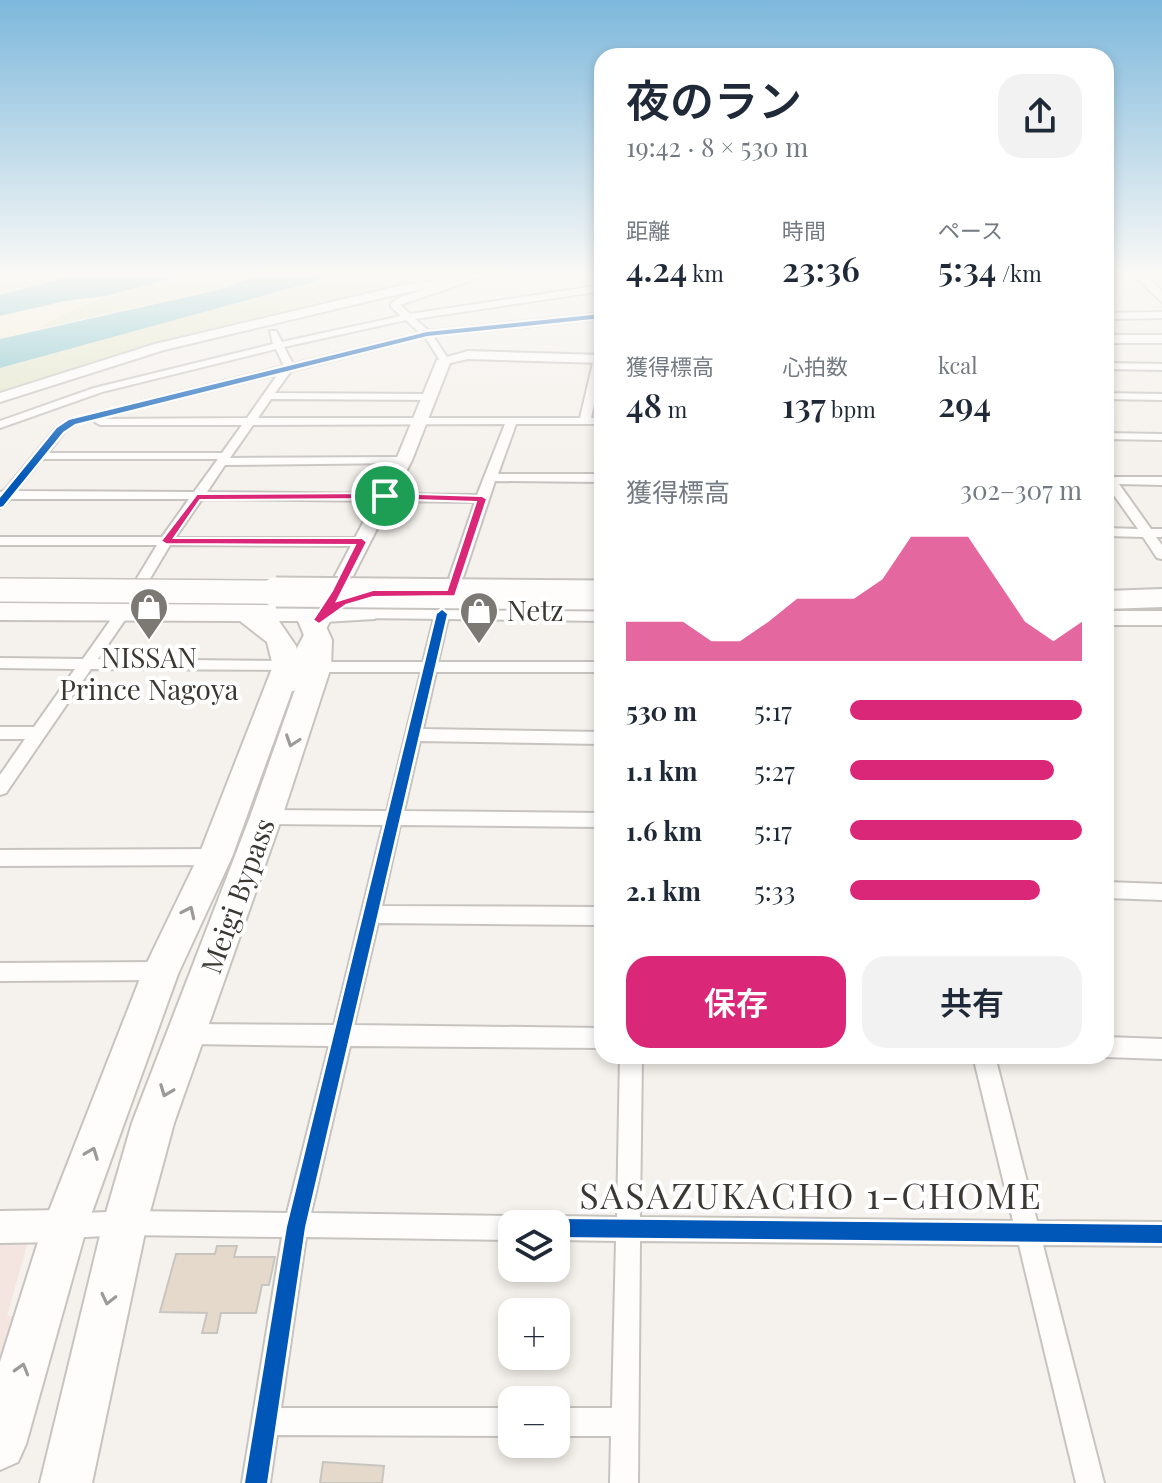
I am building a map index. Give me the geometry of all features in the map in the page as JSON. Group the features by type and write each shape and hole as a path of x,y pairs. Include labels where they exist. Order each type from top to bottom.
{"highway":[{"path":"0,588 139,587 240,597 594,594"},
{"path":"0,588 303,599 594,604"},
{"path":"1114,597 1162,596"},
{"path":"240,597 275,631 284,645 323,621"},
{"path":"0,610 124,611 240,597 323,621 345,620 369,603"},
{"path":"1114,608 1162,608"},
{"path":"0,610 594,614"},
{"path":"1114,617 1162,617"},
{"name":"Meigi Bypass","path":"0,1444 65,1226 161,971 215,857 261,737 323,621"},
{"name":"Meigi Bypass","path":"66,1483 125,1223 153,1123 266,817 323,621"}],"street":[{"path":"0,398 180,342"},
{"path":"0,425 67,401 265,342"},
{"path":"278,342 289,366"},
{"path":"3,498 60,430 72,422 392,342"},
{"path":"432,342 444,360"},
{"path":"444,360 468,355 594,359"},
{"path":"261,737 404,460 444,360"},
{"path":"0,788 124,611 166,541 289,366"},
{"path":"1114,366 1162,367"},
{"path":"585,421 594,388"},
{"path":"267,396 431,397"},
{"path":"1114,396 1162,397"},
{"path":"67,401 72,422"},
{"path":"451,593 512,421"},
{"path":"72,422 594,421"},
{"path":"1114,436 1162,437"},
{"path":"39,456 404,460"},
{"path":"491,477 594,478"},
{"path":"1114,478 1162,481"},
{"path":"1114,487 1162,555"},
{"path":"3,498 385,496 482,499"},
{"path":"1114,532 1162,533"},
{"path":"0,541 362,542"},
{"path":"0,663 87,665 323,621 369,603 451,593 594,594"},
{"path":"240,597 323,621 430,666 594,667"},
{"path":"369,603 442,614 594,614"},
{"path":"256,1483 296,1227 442,614"},
{"path":"0,733 37,733"},
{"path":"414,735 594,738"},
{"path":"266,817 594,820"},
{"path":"0,858 215,857"},
{"path":"1114,890 1162,892"},
{"path":"370,914 594,916"},
{"path":"0,972 161,971"},
{"path":"188,1034 594,1038"},
{"path":"1114,1047 1162,1049"},
{"path":"624,1483 631,1064"},
{"path":"986,1064 1090,1483"},
{"path":"0,1227 125,1223 498,1228"},
{"path":"570,1228 1162,1234"},
{"path":"265,1421 498,1422"},
{"path":"570,1422 624,1422"}],"shaded area":[{"path":"28,1241 7,1316 17,1316 0,1379 0,1242"}],"green space":[{"path":"94,342 169,342 0,395 0,368"}],"water":[{"path":"0,342 94,342 0,368"}],"building":[{"path":"217,1246 237,1246 234,1257 275,1257 269,1285 262,1285 256,1313 221,1313 217,1333 202,1333 207,1313 160,1312 176,1254 215,1254"},
{"path":"323,1462 384,1466 382,1483 320,1483"}],"cycle path":[{"path":"0,504 60,430 72,422 394,342"},
{"path":"256,1483 296,1227 442,614"},
{"path":"570,1228 1162,1234"}],"place":[{"name":"NISSAN Prince Nagoya","path":"149,641"},
{"name":"Netz","path":"479,645"}],"district":[{"name":"SASAZUKACHO 1-CHOME","path":"811,1196"}],"route":[{"path":"385,496 482,499 451,593 373,593 332,608 319,620 362,542 166,541 197,497 385,496"}]}
